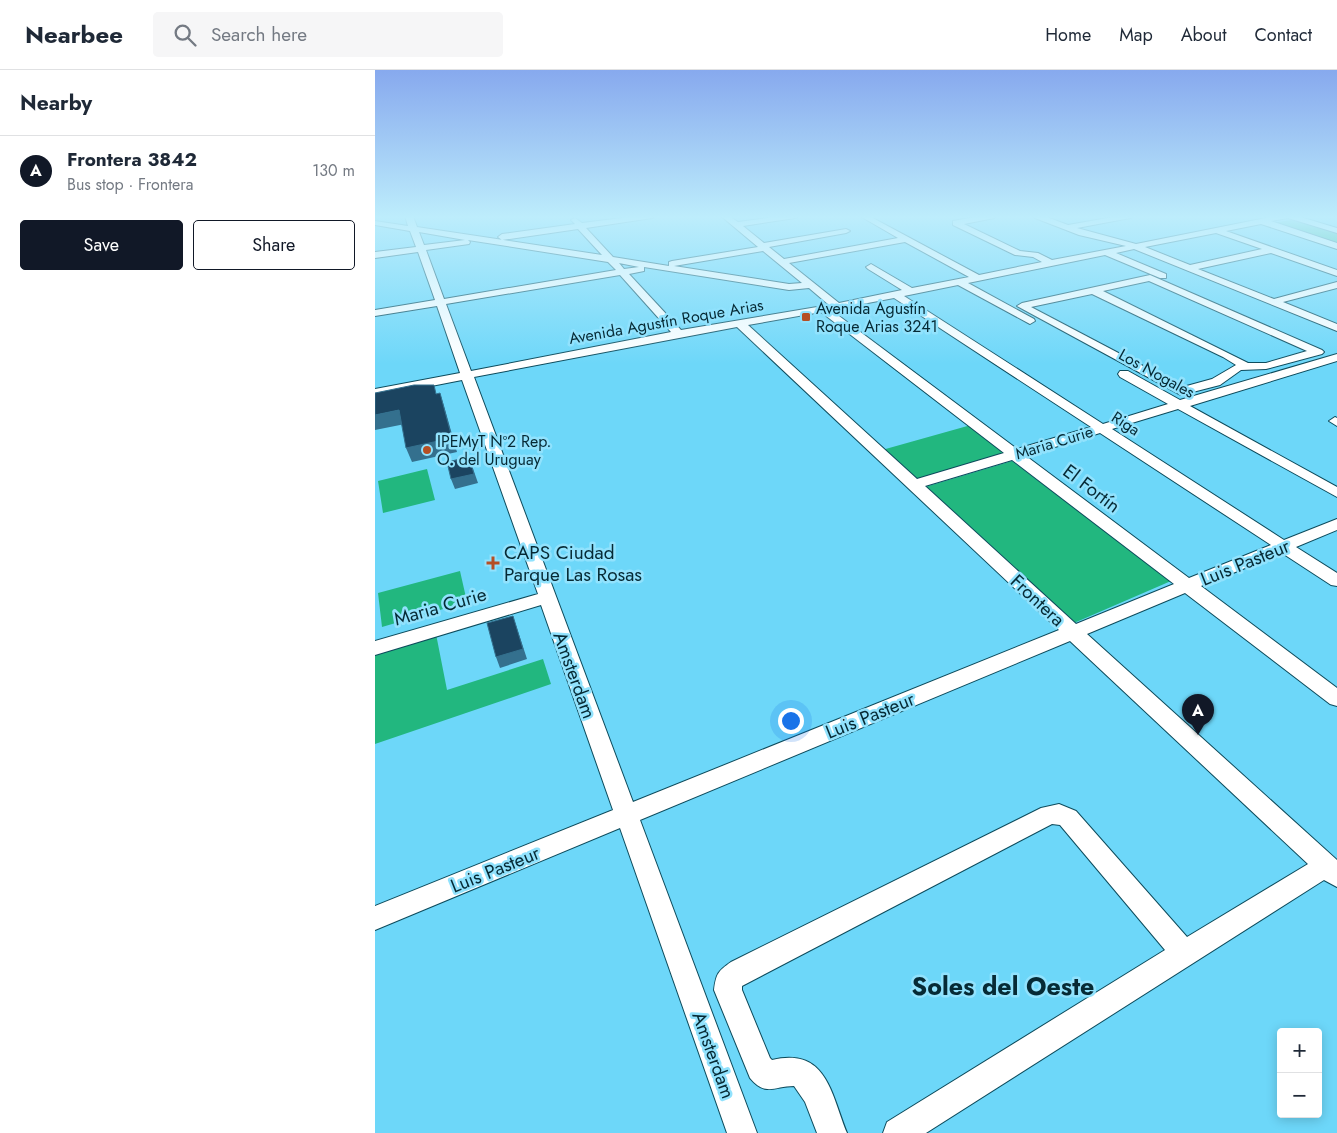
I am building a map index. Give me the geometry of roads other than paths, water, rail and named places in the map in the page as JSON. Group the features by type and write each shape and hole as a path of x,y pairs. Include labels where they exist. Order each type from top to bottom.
{"street":[{"name":"Amsterdam","path":"427,266 625,815 742,1133"},
{"path":"617,266 678,334"},
{"path":"375,313 657,266 789,287 811,285"},
{"name":"El Fortín","path":"787,266 811,285 830,308 1014,454 1337,699"},
{"path":"955,266 978,278"},
{"name":"Avenida Agustín Roque Arias","path":"375,394 678,334 830,308 1039,266"},
{"path":"1139,266 1195,289 1194,293 1218,304 1226,307 1235,307 1337,351"},
{"path":"1183,266 1337,328"},
{"path":"1189,268 1200,266"},
{"path":"1316,266 1337,273"},
{"path":"871,267 912,292"},
{"path":"1150,278 1318,352 1267,366 1241,367 1216,382 1181,391 1022,306 1093,290 1150,278"},
{"name":"Los Nogales","path":"960,282 1337,493"},
{"path":"1273,302 1337,285"},
{"path":"1093,290 1227,354 1241,367 1260,380"},
{"name":"Riga","path":"895,295 1337,581"},
{"name":"Frontera","path":"740,324 1331,871"},
{"name":"Maria Curie","path":"914,484 1337,357"},
{"name":"Luis Pasteur","path":"375,918 1337,524"},
{"name":"Maria Curie","path":"375,648 547,597"},
{"path":"832,1133 811,1082 803,1073 793,1071 767,1076 761,1068 728,990 729,979 740,971 1049,815 1059,814 1068,818 1184,953"},
{"path":"898,1133 1184,953 1331,871"}],"place":[{"name":"Avenida Agustín Roque Arias 3241","path":"806,317"},
{"name":"IPEMyT Nº2 Rep. O. del Uruguay","path":"427,450"},
{"name":"CAPS Ciudad Parque Las Rosas","path":"493,563"},
{"name":"Frontera 3842","path":"1198,735"}],"district":[{"name":"Soles del Oeste","path":"1003,986"}]}
